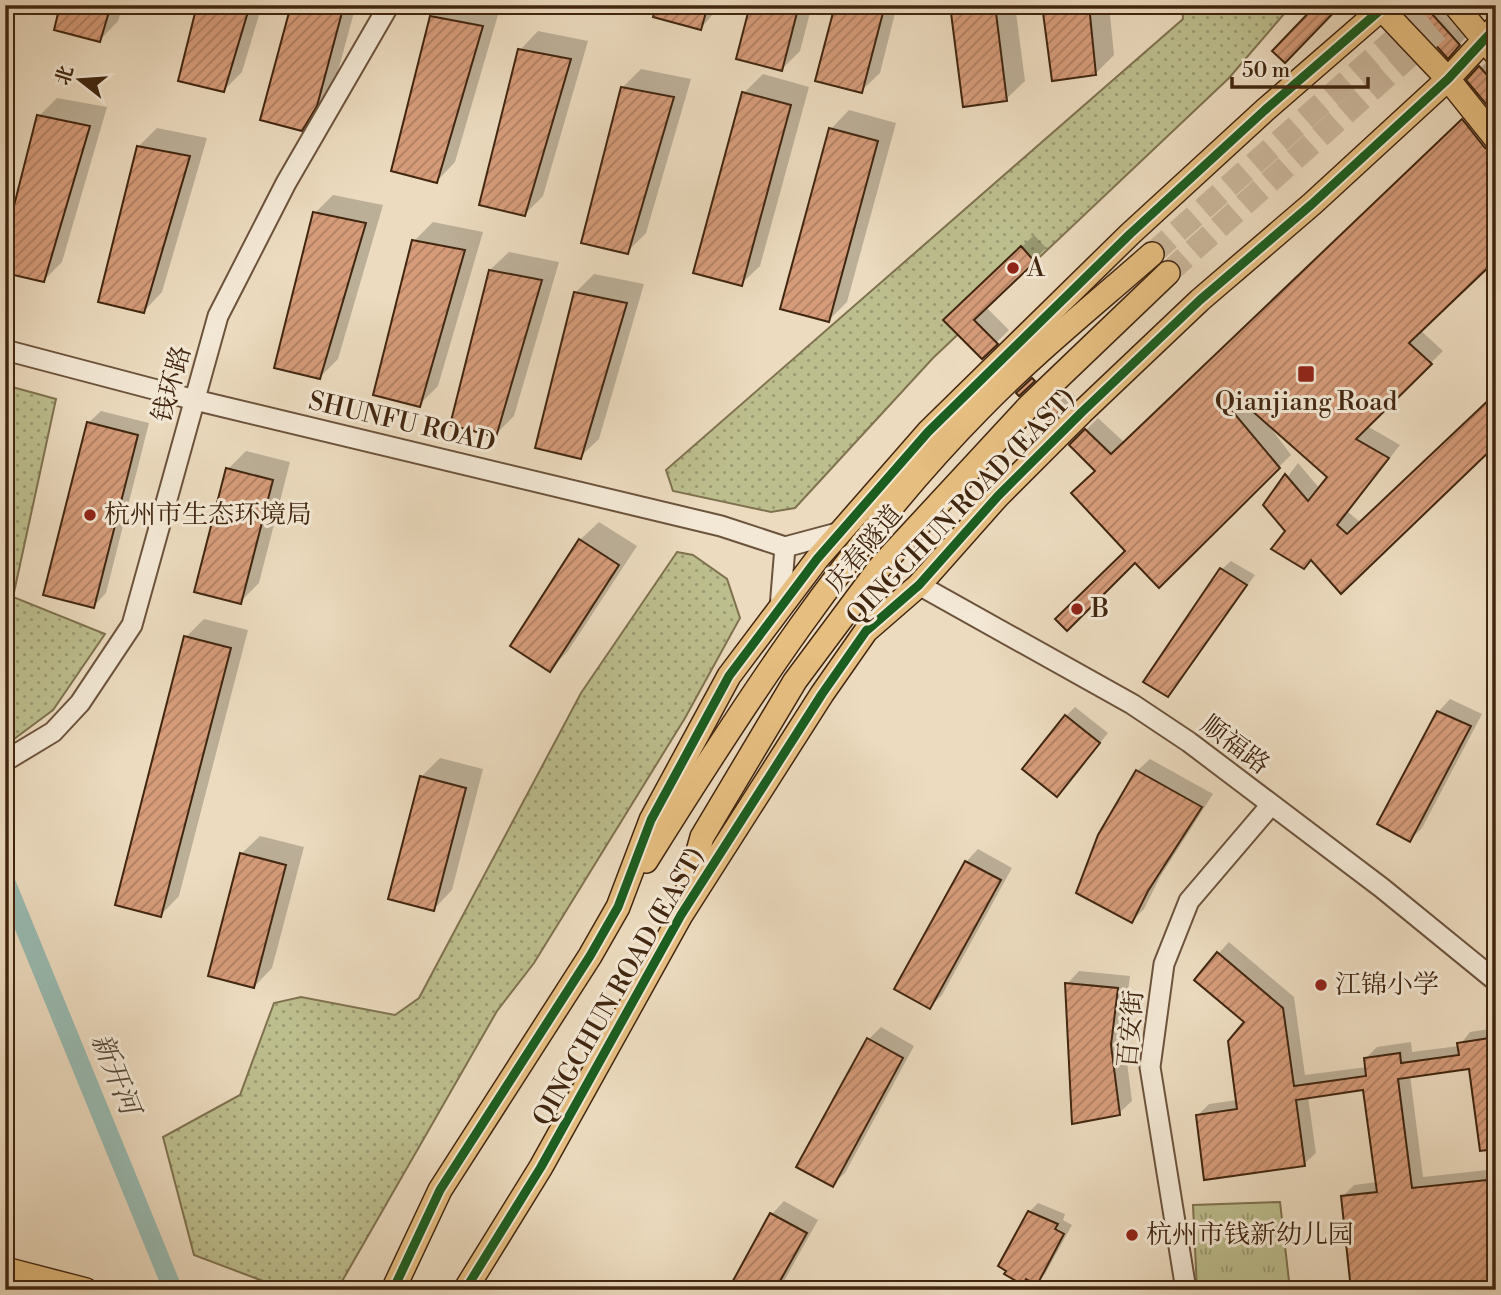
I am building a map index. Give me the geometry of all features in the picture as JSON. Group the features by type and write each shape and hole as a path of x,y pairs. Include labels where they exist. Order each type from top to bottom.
{"main road":[{"path":"1454,5 1492,40"},
{"path":"1381,6 1448,79 1496,139"},
{"name":"QINGCHUN ROAD (EAST)","path":"393,1290 440,1190 590,956 618,907 651,820 729,676 780,608 841,532 928,432 1130,234 1381,6"},
{"name":"QINGCHUN ROAD (EAST)","path":"465,1290 541,1167 681,915 822,694 866,631 919,585 998,496 1200,300 1312,204 1492,40"},
{"name":"庆春隧道","path":"618,907 792,635 919,476 979,410 1152,254"},
{"name":"庆春隧道","path":"681,915 702,836 795,681 880,567 1030,406 1168,273"},
{"path":"5,1269 86,1290"}],"street":[{"name":"钱环路","path":"5,761 53,732 80,704 132,625 218,316 246,258 390,5"},
{"name":"SHUNFU ROAD","path":"5,350 195,400 721,526 785,547"},
{"path":"780,608 785,547 841,532"},
{"name":"顺福路","path":"919,585 1132,704 1189,741 1382,888 1496,981"},
{"name":"百安街","path":"1186,1290 1150,1067 1164,964 1189,901 1271,805"}],"green space":[{"path":"1182,5 1290,7 1229,78 933,358 795,508 771,512 673,491 666,470 1183,19"},
{"path":"5,385 56,399 13,597 105,634 53,710 14,739 5,739"},
{"path":"677,552 693,555 727,579 740,618 685,718 534,963 497,1011 337,1290 287,1290 194,1255 163,1137 240,1095 274,1003 301,997 395,1015 419,998 581,693"},
{"path":"1280,1202 1290,1290 1197,1290 1193,1205"}],"building":[{"path":"60,5 111,5 100,42 54,30"},
{"path":"197,5 250,5 224,92 178,81"},
{"path":"291,5 344,5 317,106 302,131 260,120"},
{"path":"656,5 708,5 701,30 653,17"},
{"path":"750,5 799,5 782,71 736,59"},
{"path":"835,5 885,5 862,93 815,81"},
{"path":"950,5 995,5 1007,101 963,107"},
{"path":"1042,5 1089,5 1096,75 1052,81"},
{"path":"1316,5 1341,5 1285,63 1272,51"},
{"path":"1400,5 1424,5 1460,45 1448,59"},
{"path":"430,16 483,26 437,183 391,171"},
{"path":"518,49 571,59 525,216 479,205"},
{"path":"1479,66 1496,85 1496,116 1466,80"},
{"path":"621,87 674,97 628,254 581,243"},
{"path":"742,92 791,105 742,286 693,273"},
{"path":"37,115 90,126 44,282 5,273 5,241"},
{"name":"Qianjiang Road","path":"1462,119 1485,148 1496,153 1496,260 1409,343 1432,364 1356,439 1389,458 1337,525 1347,534 1496,393 1496,445 1341,594 1311,560 1304,569 1271,549 1285,531 1263,505 1285,474 1308,501 1327,477 1242,402 1233,412 1280,468 1159,588 1135,563 1067,631 1055,619 1125,551 1071,493 1095,471 1069,445 1085,429 1111,454"},
{"path":"829,128 878,141 829,322 780,309"},
{"path":"137,146 190,156 144,313 98,302"},
{"path":"313,212 366,223 320,379 274,368"},
{"path":"412,240 465,250 420,407 373,395"},
{"path":"1021,246 1035,262 974,320 998,344 982,359 943,320"},
{"path":"489,270 542,280 496,437 450,425"},
{"path":"574,292 627,303 581,459 535,448"},
{"path":"1032,378 1035,381 1019,396 1016,393"},
{"path":"1055,401 1064,410 1049,425 1039,416"},
{"name":"杭州市生态环境局","path":"87,422 138,435 94,608 43,595"},
{"path":"226,468 273,480 241,604 194,592"},
{"path":"579,539 619,565 550,672 510,646"},
{"path":"1220,568 1247,585 1168,697 1143,682"},
{"path":"184,636 231,648 161,917 115,905"},
{"path":"1437,711 1471,726 1410,842 1377,824"},
{"path":"1065,715 1100,743 1057,797 1022,769"},
{"path":"1136,770 1202,807 1148,891 1132,923 1076,893 1098,835"},
{"path":"420,776 466,788 434,911 388,899"},
{"path":"240,853 286,865 254,988 208,976"},
{"path":"965,861 1001,880 930,1009 894,989"},
{"path":"1217,952 1283,1008 1294,1086 1366,1076 1364,1058 1400,1053 1401,1063 1459,1055 1457,1043 1496,1037 1496,1149 1480,1151 1469,1069 1398,1079 1412,1188 1496,1179 1496,1290 1351,1290 1341,1196 1377,1192 1363,1090 1296,1100 1305,1166 1204,1180 1196,1115 1237,1109 1228,1041 1244,1022 1194,980"},
{"path":"1065,983 1118,988 1111,1045 1120,1115 1072,1124"},
{"path":"867,1038 903,1058 833,1187 796,1167"},
{"path":"1028,1211 1058,1224 1055,1229 1064,1234 1037,1285 1026,1279 1023,1285 1004,1274 1006,1271 998,1266"},
{"path":"770,1213 807,1233 775,1290 728,1290"}],"waterway":[{"name":"新开河","path":"5,880 173,1290"}],"tunnel":[{"path":"1152,254 1433,5"},
{"path":"1168,273 1466,5"}],"cycle path":[{"path":"393,1290 440,1190 590,956 618,907 651,820 729,676 817,559 928,432 1130,234 1265,110 1386,5"},
{"path":"465,1290 541,1167 681,915 822,694 866,631 919,585 998,496 1082,412 1200,300 1312,204 1448,79 1496,27"}],"place":[{"name":"A","path":"1013,268"},
{"name":"Qianjiang Road","path":"1306,374"},
{"name":"杭州市生态环境局","path":"90,515"},
{"name":"B","path":"1077,609"},
{"name":"江锦小学","path":"1321,985"},
{"name":"杭州市钱新幼儿园","path":"1132,1235"}]}
